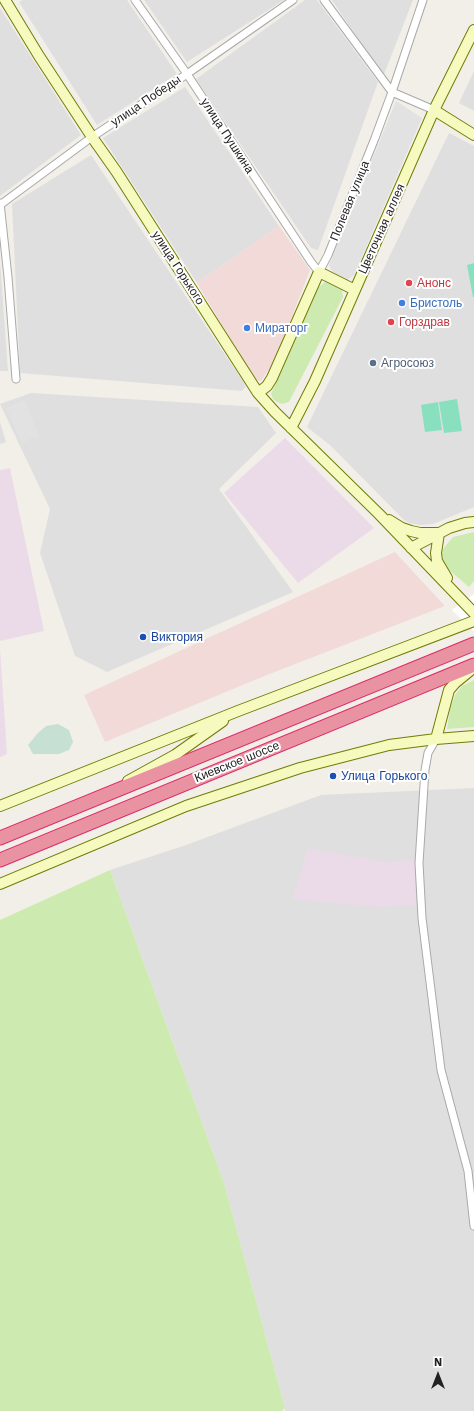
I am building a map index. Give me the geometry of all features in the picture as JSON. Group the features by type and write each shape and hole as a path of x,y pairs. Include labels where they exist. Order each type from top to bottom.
{"highway":[{"name":"Киевское шоссе","path":"0,838 474,644"},
{"name":"Киевское шоссе","path":"0,860 474,666"}],"main road":[{"name":"улица Горького","path":"5,0 39,56 116,171 258,393 291,428 379,514"},
{"name":"Цветочная аллея","path":"291,428 315,381 434,110 474,30"},
{"path":"434,110 474,134"},
{"path":"320,272 355,290"},
{"name":"Полевая улица","path":"258,393 267,386 272,378 320,272"},
{"path":"379,514 405,529 420,533 439,533"},
{"path":"379,514 474,613"},
{"path":"412,548 439,533 460,524 474,522"},
{"path":"439,533 436,553 437,561 463,602"},
{"path":"0,806 238,711 474,621"},
{"path":"436,739 449,690 474,666"},
{"path":"108,793 175,755 238,711"},
{"path":"0,884 172,812 300,768 376,748 436,739 474,736"}],"street":[{"name":"улица Победы","path":"0,204 92,137 294,0"},
{"path":"324,0 392,92 434,110"},
{"name":"Полевая улица","path":"320,272 392,92 423,0"},
{"name":"улица Пушкина","path":"137,1 311,262 320,272"},
{"path":"0,204 8,277 16,379"},
{"path":"436,739 428,753 425,770 419,863 422,918 441,1070 468,1171 474,1226"}],"shaded area":[{"path":"23,0 127,0 177,74 97,125 19,2"},
{"path":"144,0 284,0 187,62"},
{"path":"305,0 317,0 378,82 318,250 311,248 196,79"},
{"path":"332,0 413,0 383,77"},
{"path":"0,8 81,135 0,196"},
{"path":"474,71 474,111 459,103"},
{"path":"185,87 279,226 197,283 103,138"},
{"path":"396,101 422,118 354,275 346,281 333,273 329,265"},
{"path":"449,133 474,146 474,507 433,524 421,525 409,523 404,520 331,446 307,427"},
{"path":"91,155 246,386 242,391 20,373 12,204"},
{"path":"279,226 310,270 275,360 261,381 254,379 197,283"},
{"path":"0,261 8,371 0,371"},
{"path":"31,393 258,407 276,433 219,489 293,592 107,672 75,656 40,553 50,509 0,404"},
{"path":"25,400 39,437 32,438 22,443 6,408"},
{"path":"0,422 6,442 0,444"},
{"path":"285,438 374,528 298,583 224,493"},
{"path":"10,468 44,631 0,641 0,470"},
{"path":"395,552 445,606 267,675 105,742 84,695"},
{"path":"0,649 7,754 0,757"},
{"path":"474,788 474,1411 285,1411 224,1183 110,870 186,845 321,795"},
{"path":"308,848 385,862 415,860 416,905 379,907 293,899"}],"green space":[{"path":"474,263 474,297 473,297 467,265"},
{"path":"325,282 342,290 343,297 289,402 282,404 273,399 271,394 318,288"},
{"path":"457,399 462,431 444,433 439,402"},
{"path":"438,402 442,430 425,432 421,405"},
{"path":"474,532 474,581 469,587 449,570 444,563 442,554 443,549 453,537"},
{"path":"474,680 474,727 447,729 450,709 455,695 462,686"},
{"path":"58,724 69,730 73,742 69,750 59,754 33,754 28,745 37,734 46,726"},
{"path":"110,870 224,1183 285,1408 282,1411 0,1411 0,920"}],"pier":[{"path":"474,594 474,632 452,610"}],"place":[{"name":"Анонс","path":"409,283"},
{"name":"Бристоль","path":"402,303"},
{"name":"Горздрав","path":"391,322"},
{"name":"Мираторг","path":"247,328"},
{"name":"Агросоюз","path":"373,363"},
{"name":"Виктория","path":"143,637"},
{"name":"Улица Горького","path":"333,776"}]}
